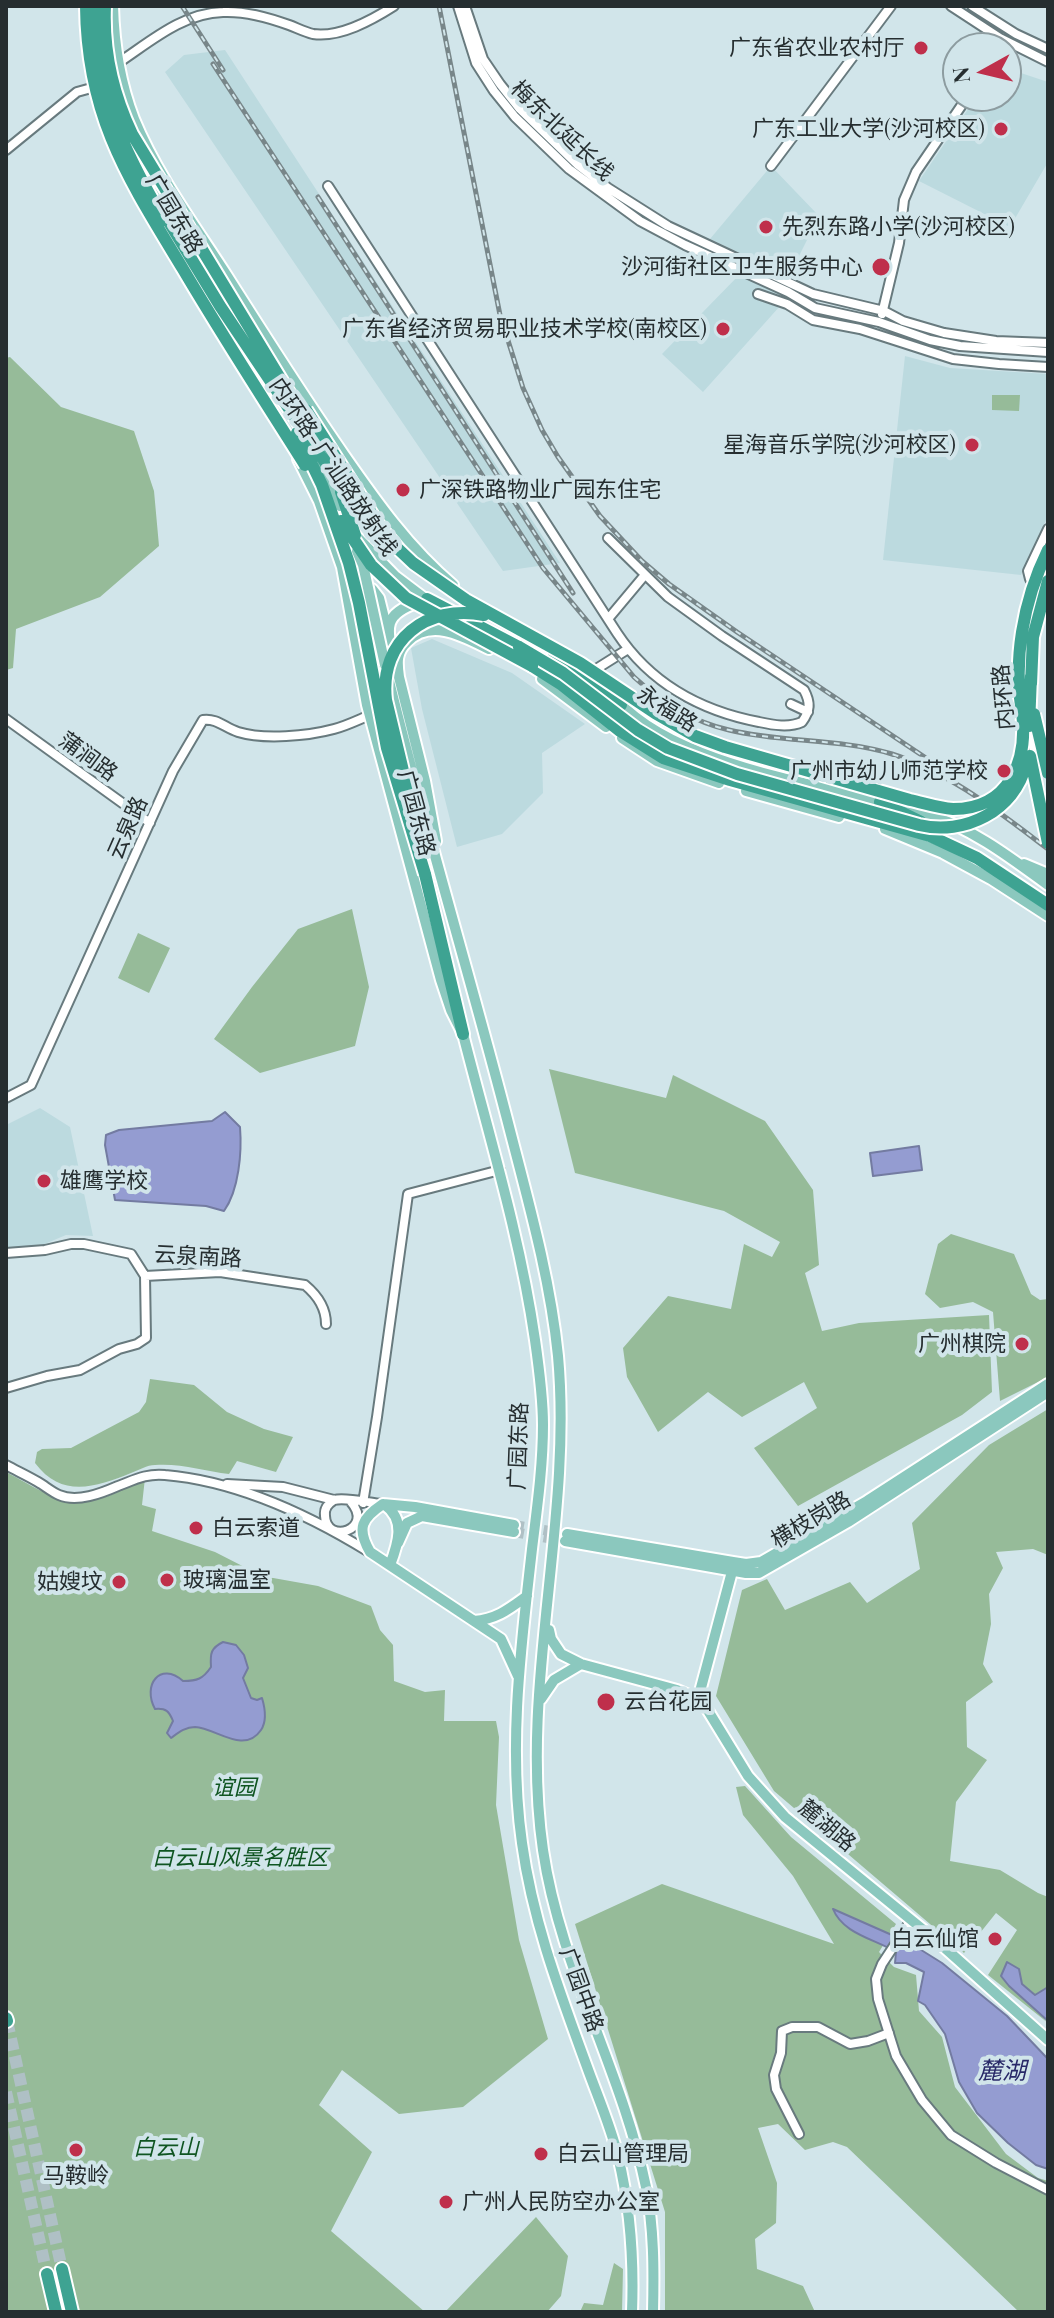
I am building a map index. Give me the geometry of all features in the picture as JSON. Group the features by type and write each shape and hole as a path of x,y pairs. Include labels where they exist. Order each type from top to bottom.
{"highway":[{"name":"内环路-广汕路放射线","path":"87,6 89,60 97,100 109,137 133,186 213,320 349,534 371,565 394,587 430,612 547,675 620,731 663,758 745,785 930,836 977,858 1048,905"},
{"name":"内环路-广汕路放射线","path":"99,6 105,76 123,143 138,173 220,306 347,495 393,546 424,572 489,615 580,663 655,713 707,741 939,807 971,807 989,800 1004,788 1023,752 1022,712"},
{"path":"99,6 110,70 125,120 141,150 373,516 395,543 436,581 565,661 621,705"},
{"path":"99,6 96,38 102,80 125,150 213,302 293,427 332,511 359,603 387,748 425,874 463,1034"},
{"path":"264,343 329,464 349,514 363,565"},
{"name":"内环路","path":"1048,550 1032,590 1021,637 1020,686 1022,712 1048,843"},
{"name":"内环路","path":"1048,581 1033,637 1031,676 1035,723 1048,772"},
{"path":"427,599 563,673 638,730 668,748 778,786 942,829 963,826 983,818 999,808 1017,787 1027,759 1031,676"},
{"path":"425,874 421,844 386,700 388,665 403,639 430,619 460,612 489,615"},
{"path":"880,802 944,834 1048,896"},
{"path":"62,2269 72,2312"},
{"path":"47,2274 56,2312"}],"main road":[{"name":"广园东路","path":"87,6 87,33 95,87 108,131 125,170 264,397 311,484 342,567 368,710 441,980 463,1034 500,1170 527,1290 543,1407 541,1470 518,1678"},
{"path":"99,6 102,73 116,129 141,182 162,215 174,226"},
{"name":"广园东路","path":"113,6 118,63 134,118 158,165 264,343 339,448"},
{"name":"广园东路","path":"158,165 161,194 174,226 311,446 333,489 363,565 416,791 527,1194 554,1324 561,1425 539,1705"},
{"path":"240,360 248,364 262,363 268,355 264,343"},
{"path":"264,397 264,391 271,382 286,379 295,383"},
{"name":"永福路","path":"339,448 388,516 445,578 478,602 579,658 621,705 670,738 762,772 938,818 983,841 1048,885"},
{"path":"311,484 379,560 427,599 464,637"},
{"path":"394,809 363,602 364,590 372,589 387,630 425,781 440,874"},
{"path":"387,630 394,614 400,609 427,599"},
{"path":"399,677 397,662 401,648 415,634 434,630 452,632 530,671 657,761 756,794 893,831 970,867 1048,916"},
{"path":"368,710 373,665"},
{"path":"1015,861 1048,874"},
{"name":"横枝岗路","path":"734,1567 761,1562 801,1540 1048,1384"},
{"name":"横枝岗路","path":"566,1537 734,1567 753,1574 777,1564 848,1522 1048,1392"},
{"path":"383,1504 395,1516 398,1543"},
{"path":"390,1565 407,1523 422,1516 514,1528 415,1507 383,1504 366,1516 362,1526 363,1540 370,1552 501,1639 518,1678"},
{"path":"547,1616 551,1639 561,1654 581,1664 677,1690 698,1699 734,1567"},
{"path":"474,1621 500,1615 527,1596"},
{"path":"539,1705 554,1680 581,1664"},
{"name":"广园中路","path":"518,1678 515,1727 517,1792 528,1883 541,1937 617,2153 630,2233 632,2312"},
{"name":"麓湖路","path":"698,1699 748,1776 773,1805 1048,2040"},
{"name":"广园中路","path":"539,1705 537,1788 545,1866 561,1931 640,2162 652,2228 653,2312"}],"street":[{"path":"118,63 174,25 206,14 224,12 286,24 312,34 334,33 394,6"},
{"name":"梅东北延长线","path":"458,6 494,91 515,117 569,169 640,221 813,294 884,311 903,321 944,333 996,341 1048,343"},
{"name":"梅东北延长线","path":"465,6 480,61 519,108 608,188 668,226 815,308 879,322 930,340 960,346 1048,352"},
{"path":"771,166 891,6"},
{"path":"951,6 986,32"},
{"path":"972,6 1016,34 1048,49"},
{"path":"1022,52 1048,62"},
{"path":"6,150 77,92 95,87"},
{"path":"879,322 899,243 904,200 916,172 957,112"},
{"path":"569,169 570,157"},
{"path":"328,186 628,649 666,685 713,710 756,722 790,725 802,722 809,704 804,690 668,597 608,538"},
{"path":"758,294 787,304 813,320 860,329 953,359 1048,367"},
{"path":"813,320 815,308"},
{"path":"1030,579 1028,571 1048,529"},
{"path":"1048,539 1030,579 1021,617 1016,662 1019,705 1036,755 1048,772"},
{"path":"608,619 644,576"},
{"path":"593,671 628,649"},
{"path":"791,704 808,712"},
{"name":"云泉路","path":"6,1098 31,1085 173,771 203,720 211,719 238,732 270,736 304,734 334,729 368,710"},
{"name":"蒲涧路","path":"6,719 150,823"},
{"path":"363,1503 408,1194 500,1170"},
{"name":"云泉南路","path":"6,1253 84,1244 131,1254 145,1276 220,1272 305,1285 315,1293 321,1304 326,1324"},
{"path":"6,1388 80,1370 146,1338 145,1276"},
{"path":"6,1465 62,1497 102,1493 144,1475 154,1474 218,1484 281,1506 370,1552"},
{"path":"218,1484 283,1487 334,1500"},
{"path":"351,1501 357,1511 356,1522 349,1530 334,1531 327,1524 324,1514 334,1500 340,1498 383,1504"},
{"path":"911,1920 876,1979 878,1999 896,2056 922,2100 951,2135 1048,2190"},
{"path":"799,2134 776,2089 774,2075 781,2053 782,2031 792,2027 818,2027 850,2044 889,2033"}],"shaded area":[{"path":"225,50 560,563 503,571 165,72 184,55"},
{"name":"广东工业大学(沙河校区)","path":"1022,73 1048,82 1048,162 1010,227 919,181 966,112 1022,112"},
{"name":"先烈东路小学(沙河校区)","path":"771,166 819,216 789,276 710,239"},
{"name":"广东省经济贸易职业技术学校(南校区)","path":"741,273 789,296 703,392 662,354"},
{"name":"星海音乐学院(沙河校区)","path":"905,356 950,368 1048,374 1048,516 1021,575 883,560"},
{"path":"432,639 512,673 585,724 542,753 543,793 502,834 457,847 422,709 411,648"},
{"name":"雄鹰学校","path":"40,1108 70,1127 93,1236 66,1235 35,1248 6,1250 6,1125"}],"green space":[{"path":"10,357 61,407 134,431 154,491 159,546 100,597 16,629 13,668 6,670 6,358"},
{"path":"992,395 1020,395 1019,411 992,410"},
{"path":"352,909 369,987 355,1046 260,1073 214,1039 298,929"},
{"path":"138,933 170,948 149,993 118,978"},
{"path":"549,1069 666,1098 673,1075 765,1121 813,1190 819,1265 805,1273 822,1331 859,1323 989,1315 992,1392 962,1415 798,1506 754,1448 817,1408 804,1382 742,1417 708,1392 658,1432 627,1377 623,1348 668,1296 731,1309 744,1244 772,1257 780,1242 724,1211 575,1173"},
{"name":"广州棋院","path":"951,1234 1014,1254 1031,1294 1040,1300 1048,1299 1048,1377 1000,1401 993,1312 973,1302 940,1308 925,1294 938,1244"},
{"path":"150,1379 194,1385 227,1412 264,1429 293,1437 276,1472 237,1461 229,1474 183,1466 152,1465 105,1482 80,1487 56,1482 35,1463 37,1452 42,1449 71,1448 139,1412 146,1402"},
{"path":"1048,1409 1048,1555 1033,1549 996,1552 1003,1568 989,1594 991,1624 983,1664 993,1682 966,1702 967,1747 987,1760 956,1802 950,1861 1000,1870 1048,1897 1048,1987 1035,1995 1022,1984 1009,1986 1048,2023 988,1975 1017,1930 996,1913 964,1953 774,1791 716,1696 742,1590 767,1579 785,1610 850,1582 867,1603 920,1569 912,1523 989,1445"},
{"name":"白云山风景名胜区","path":"6,1472 56,1497 81,1501 111,1495 145,1478 142,1505 156,1509 152,1531 215,1552 262,1576 318,1586 371,1606 380,1630 393,1645 394,1681 425,1692 445,1690 444,1721 496,1721 499,1737 496,1805 519,1940 548,2039 463,2107 399,2114 342,2070 319,2105 372,2152 331,2231 425,2312 6,2312"},
{"path":"745,1786 791,1837 896,1924 879,1952 894,1967 916,1975 919,2011 942,2037 955,2087 1006,2154 1038,2178 1048,2181 1048,2312 1019,2312 847,2147 833,2142 805,2150 778,2124 758,2128 777,2183 776,2223 755,2239 757,2269 803,2286 815,2312 665,2312 665,2212 575,1924 662,1884 834,1944 793,1876 743,1815 736,1787"},
{"path":"536,2217 568,2256 561,2296 547,2312 445,2312"},
{"path":"614,2263 623,2269 622,2312 580,2312 584,2303 603,2305"}],"water":[{"path":"225,1112 240,1127 240,1148 236,1182 224,1211 206,1206 115,1200 106,1135 119,1130 212,1121"},
{"path":"919,1146 922,1170 873,1176 870,1153"},
{"path":"223,1642 236,1645 244,1655 248,1668 243,1678 251,1698 262,1698 265,1710 261,1730 254,1737 238,1740 195,1727 171,1738 167,1733 173,1721 167,1711 155,1709 152,1684 156,1678 167,1674 183,1681 202,1677 211,1667 214,1649"},
{"name":"麓湖","path":"833,1909 910,1943 942,1963 1007,2016 1048,2059 1048,2169 1036,2165 1008,2143 977,2113 959,2082 945,2034 925,2005 918,2001 924,1972 906,1963 895,1963 896,1952 852,1930"},
{"path":"1007,1962 1019,1969 1022,1984 1035,1995 1048,1987 1048,2021 1001,1976"}],"tunnel":[{"path":"514,1525 561,1533"},
{"path":"514,1532 559,1540"},
{"path":"7,2021 62,2269"},
{"path":"6,2092 47,2274"}],"railway":[{"path":"182,6 223,70"},
{"path":"439,6 500,315 523,388 558,457 600,516 642,561 669,584 932,762"},
{"path":"213,64 543,568 634,677 678,710 716,726 749,734 872,749 913,762 954,782 1048,849"},
{"path":"318,197 573,593"}],"place":[{"name":"广东省农业农村厅","path":"921,48"},
{"name":"广东工业大学(沙河校区)","path":"1001,129"},
{"name":"先烈东路小学(沙河校区)","path":"766,227"},
{"name":"沙河街社区卫生服务中心","path":"881,267"},
{"name":"广东省经济贸易职业技术学校(南校区)","path":"723,329"},
{"name":"星海音乐学院(沙河校区)","path":"972,445"},
{"name":"广深铁路物业广园东住宅","path":"403,490"},
{"name":"广州市幼儿师范学校","path":"1004,771"},
{"name":"雄鹰学校","path":"44,1181"},
{"name":"广州棋院","path":"1022,1344"},
{"name":"白云索道","path":"196,1528"},
{"name":"玻璃温室","path":"167,1580"},
{"name":"姑嫂坟","path":"119,1582"},
{"name":"云台花园","path":"606,1702"},
{"name":"白云仙馆","path":"995,1939"},
{"name":"马鞍岭","path":"76,2150"},
{"name":"白云山管理局","path":"541,2154"},
{"name":"广州人民防空办公室","path":"446,2202"}],"park label":[{"name":"谊园","path":"234,1788"},
{"name":"白云山","path":"166,2148"}]}
